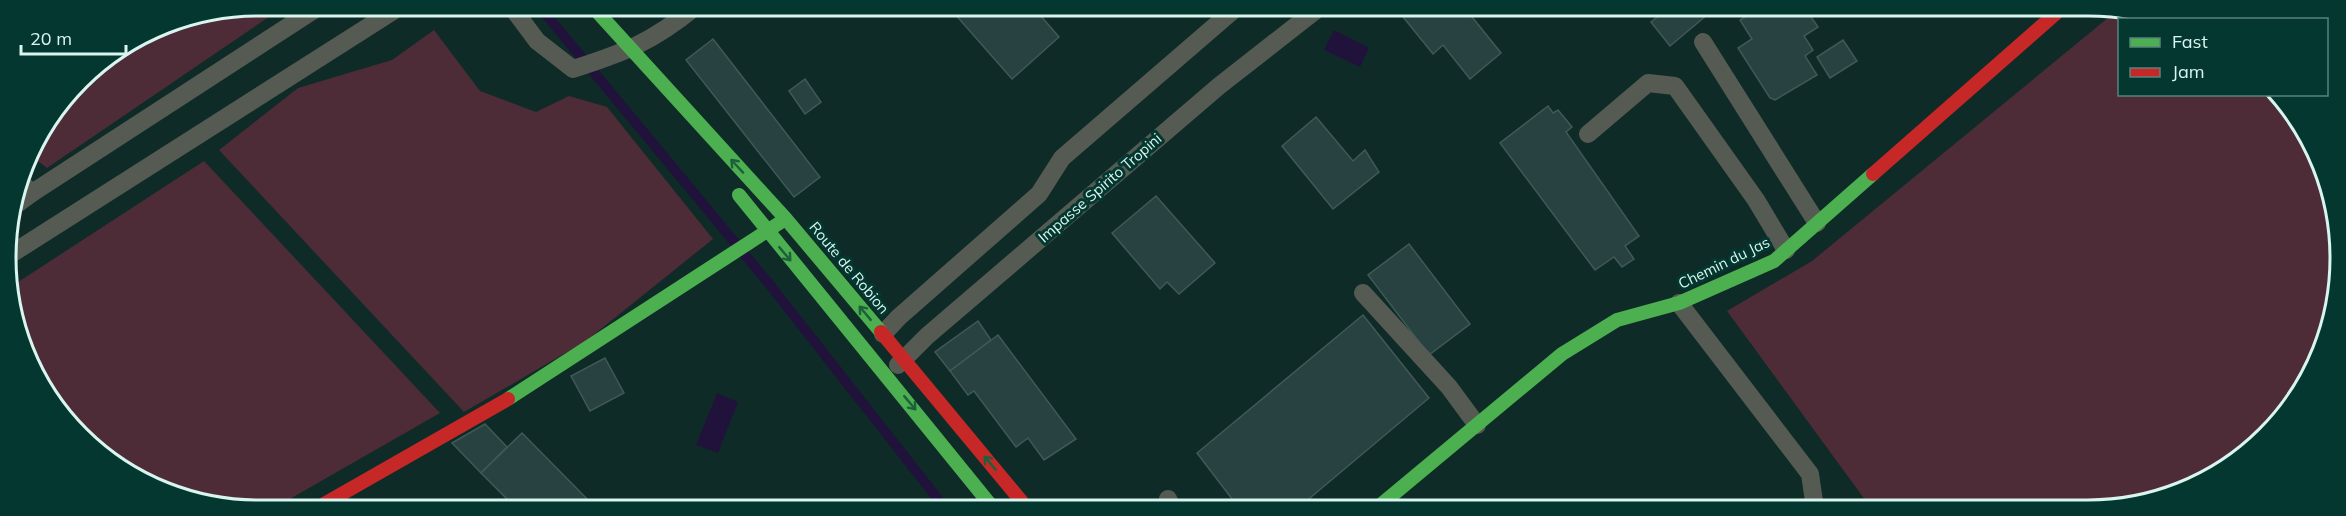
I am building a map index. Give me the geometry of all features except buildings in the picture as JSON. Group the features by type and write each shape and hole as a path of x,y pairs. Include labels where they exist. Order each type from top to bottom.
{"street":[{"name":"Route de Robion","path":"600,16 711,159"},
{"name":"Chemin du Jas","path":"1387,500 1562,354 1617,320 1679,303 1774,261 2053,16"},
{"name":"Route de Robion","path":"632,54 786,219 1020,500"},
{"path":"732,186 987,500"},
{"path":"331,500 534,384 786,219"}],"lane":[{"path":"27,189 304,16"},
{"path":"16,251 385,16"},
{"path":"518,16 537,41 573,69 632,54 683,16"},
{"path":"883,334 899,317 1039,194 1062,158 1227,16"},
{"name":"Impasse Spirito Tropini","path":"886,375 927,336 1219,86 1308,16"},
{"path":"1703,42 1817,223"},
{"path":"1588,134 1648,83 1675,86 1756,200 1786,250"},
{"path":"1363,293 1449,387 1477,425"},
{"path":"1679,303 1810,474 1814,500"},
{"path":"346,491 352,500"}],"shaded area":[{"path":"270,16 47,168 37,161 66,111 87,87 124,57 151,41 180,29 211,21"},
{"path":"2108,18 2118,19 2118,96 2267,96 2297,137 2317,180 2325,211 2330,258 2325,305 2317,336 2305,365 2280,405 2259,429 2235,450 2195,475 2166,487 2135,495 2088,500 1865,500 1727,311 1812,261"},
{"path":"434,30 480,91 536,112 569,96 607,107 713,239 586,341 464,412 219,150 298,88 392,60"},
{"path":"1334,30 1369,48 1360,67 1324,50"},
{"path":"204,161 440,413 288,500 242,499 211,495 180,487 151,475 111,450 87,429 66,405 41,365 29,336 18,282"},
{"path":"717,393 738,402 718,453 696,445"}],"waterway":[{"path":"547,16 770,285 939,500"}],"traffic: fast":[{"path":"601,16 786,219 881,332"},
{"path":"1387,500 1562,354 1617,320 1679,303 1774,261 1873,174"},
{"path":"739,195 987,500"},
{"path":"508,399 784,220"}],"traffic: jam":[{"path":"1873,174 2053,16"},
{"path":"881,332 1020,500"},
{"path":"331,500 508,399"}]}
